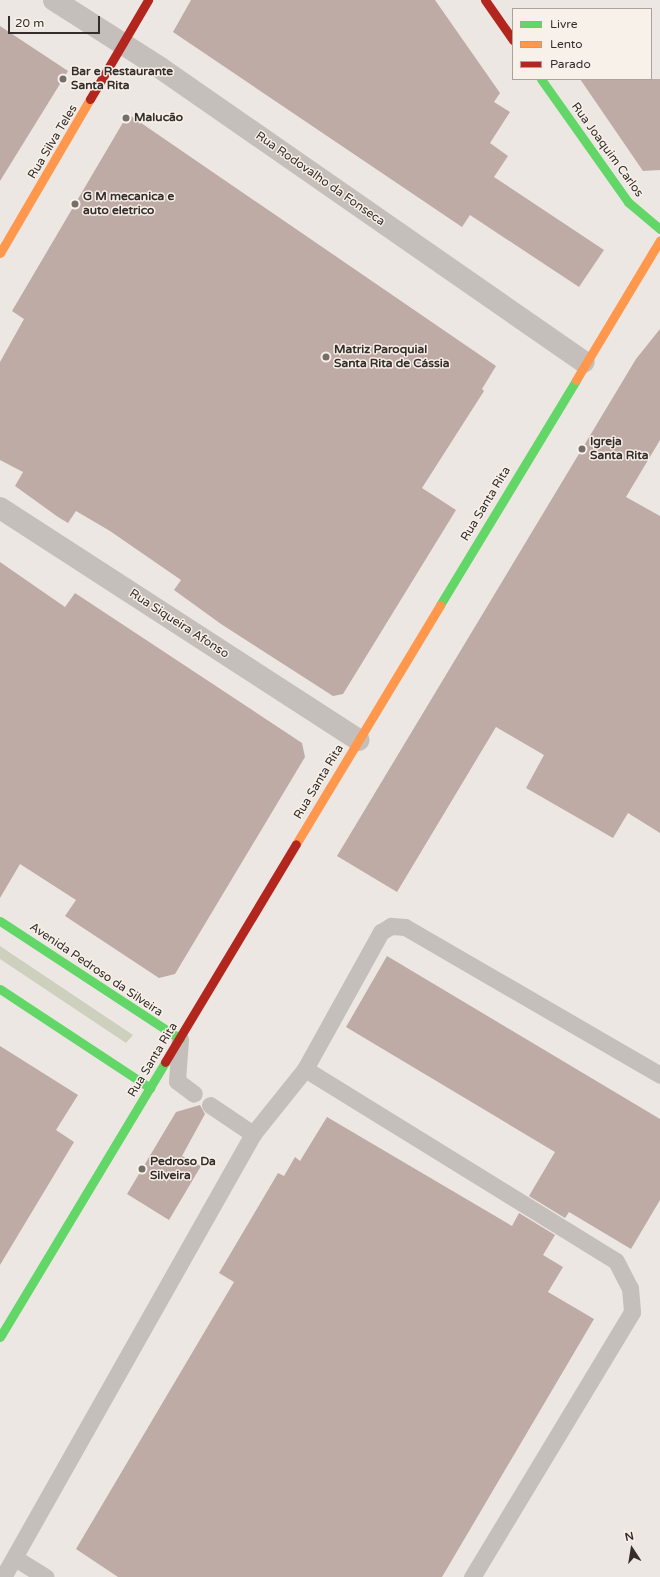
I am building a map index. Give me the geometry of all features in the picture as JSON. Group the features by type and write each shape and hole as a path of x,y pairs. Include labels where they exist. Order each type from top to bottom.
{"main road":[{"name":"Rua Silva Teles","path":"0,253 123,46 148,0"},
{"path":"485,0 512,39"},
{"name":"Rua Joaquim Carlos","path":"542,80 628,202 660,229"},
{"name":"Rua Santa Rita","path":"0,1337 180,1039 584,362 660,240"},
{"name":"Avenida Pedroso da Silveira","path":"0,920 180,1039"},
{"path":"0,989 150,1088"}],"street":[{"name":"Rua Rodovalho da Fonseca","path":"54,0 584,362"},
{"name":"Rua Siqueira Afonso","path":"0,508 359,740"}],"lane":[{"path":"3,1577 253,1134 304,1070 381,932 398,926 404,927 660,1075"},
{"path":"177,1081 180,1039"},
{"path":"304,1070 616,1261 630,1288 632,1312 472,1577"},
{"path":"150,1088 177,1081"},
{"path":"177,1081 194,1094"},
{"path":"210,1105 253,1134"},
{"path":"15,1558 44,1577"}],"green space":[{"path":"0,946 133,1035 126,1043 0,959"}],"building":[{"path":"191,0 435,0 500,93 494,102 510,112 490,143 508,156 494,177 604,250 579,287 470,215 462,227 173,32"},
{"path":"0,26 68,71 0,181"},
{"path":"660,79 660,170 643,171 581,80"},
{"path":"128,114 496,366 482,389 484,391 422,488 456,510 343,694 333,696 221,624 174,590 181,580 110,531 76,511 68,523 58,517 15,486 23,472 0,460 0,362 24,319 12,311"},
{"path":"660,329 660,440 626,497 660,516 660,833 628,813 613,838 526,788 544,755 496,727 397,892 337,856 636,359"},
{"path":"0,562 65,607 75,593 302,743 305,757 175,974 159,978 65,916 76,900 20,864 0,898"},
{"path":"387,956 660,1119 660,1200 631,1249 569,1212 565,1218 529,1196 555,1152 346,1027"},
{"path":"0,1046 78,1095 56,1130 74,1142 0,1265"},
{"path":"200,1105 205,1114 182,1156 201,1166 169,1220 127,1194 176,1112"},
{"path":"327,1117 512,1226 519,1213 555,1235 543,1255 563,1267 548,1292 594,1319 442,1577 118,1577 76,1549 234,1282 219,1273 278,1173 284,1176 295,1157 300,1161"}],"traffic: fast":[{"path":"542,80 628,202 660,229"},
{"path":"440,605 576,380"},
{"path":"0,921 180,1039"},
{"path":"0,989 150,1088"},
{"path":"0,1337 165,1062"}],"traffic: slow":[{"path":"0,253 90,99"},
{"path":"576,380 660,240"},
{"path":"296,844 440,605"}],"traffic: jam":[{"path":"90,99 148,0"},
{"path":"485,0 512,39"},
{"path":"165,1062 296,844"}],"place":[{"name":"Bar e Restaurante Santa Rita","path":"63,79"},
{"name":"Malucão","path":"126,118"},
{"name":"G M mecanica e auto eletrico","path":"75,204"},
{"name":"Matriz Paroquial Santa Rita de Cássia","path":"326,357"},
{"name":"Igreja Santa Rita","path":"582,449"},
{"name":"Pedroso Da Silveira","path":"142,1169"}]}
